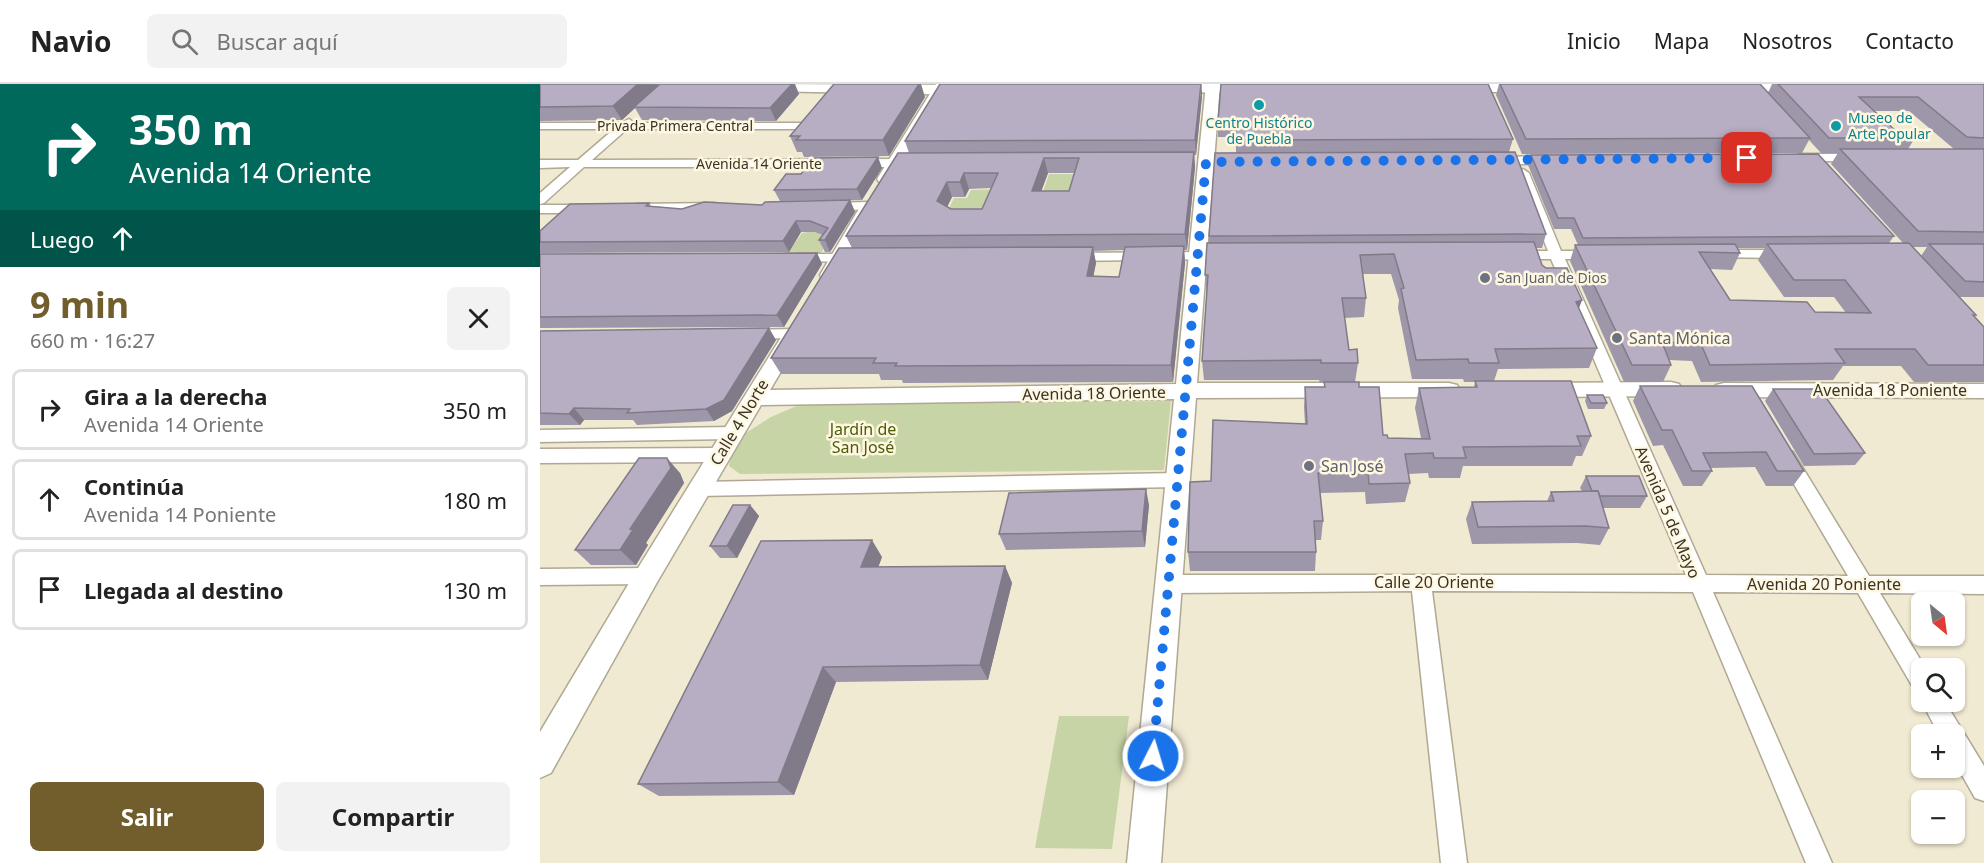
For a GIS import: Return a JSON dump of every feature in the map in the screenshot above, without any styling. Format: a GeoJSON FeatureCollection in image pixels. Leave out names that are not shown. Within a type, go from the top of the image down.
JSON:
{"type":"FeatureCollection","features":[{"type":"Feature","properties":{"kind":"main road"},"geometry":{"type":"LineString","coordinates":[[739,86],[941,87],[987,90]]}},
{"type":"Feature","properties":{"kind":"main road"},"geometry":{"type":"LineString","coordinates":[[1154,89],[1213,86],[1276,88]]}},
{"type":"Feature","properties":{"kind":"main road"},"geometry":{"type":"LineString","coordinates":[[1705,87],[1821,86]]}},
{"type":"Feature","properties":{"kind":"main road"},"geometry":{"type":"LineString","coordinates":[[1439,87],[1555,87]]}},
{"type":"Feature","properties":{"kind":"street"},"geometry":{"type":"LineString","coordinates":[[1750,85],[1767,104]]}},
{"type":"Feature","properties":{"kind":"street"},"geometry":{"type":"LineString","coordinates":[[1144,863],[1213,86]]}},
{"type":"Feature","properties":{"kind":"street","name":"Calle 4 Norte"},"geometry":{"type":"LineString","coordinates":[[540,762],[647,576],[941,87]]}},
{"type":"Feature","properties":{"kind":"street"},"geometry":{"type":"LineString","coordinates":[[829,103],[841,88]]}},
{"type":"Feature","properties":{"kind":"street"},"geometry":{"type":"LineString","coordinates":[[540,200],[641,112]]}},
{"type":"Feature","properties":{"kind":"street","name":"Privada Primera Central"},"geometry":{"type":"LineString","coordinates":[[540,126],[810,127]]}},
{"type":"Feature","properties":{"kind":"street"},"geometry":{"type":"LineString","coordinates":[[1791,158],[1811,153],[1874,158]]}},
{"type":"Feature","properties":{"kind":"street"},"geometry":{"type":"LineString","coordinates":[[1811,153],[1831,175]]}},
{"type":"Feature","properties":{"kind":"street","name":"Avenida 14 Oriente"},"geometry":{"type":"LineString","coordinates":[[540,164],[784,159],[917,163]]}},
{"type":"Feature","properties":{"kind":"street","name":"Avenida 5 de Mayo"},"geometry":{"type":"LineString","coordinates":[[1518,160],[1556,255],[1616,389],[1819,863]]}},
{"type":"Feature","properties":{"kind":"street"},"geometry":{"type":"LineString","coordinates":[[1482,161],[1565,160]]}},
{"type":"Feature","properties":{"kind":"street"},"geometry":{"type":"LineString","coordinates":[[624,208],[727,207]]}},
{"type":"Feature","properties":{"kind":"street"},"geometry":{"type":"LineString","coordinates":[[810,207],[869,207]]}},
{"type":"Feature","properties":{"kind":"street"},"geometry":{"type":"LineString","coordinates":[[540,209],[602,208]]}},
{"type":"Feature","properties":{"kind":"street"},"geometry":{"type":"LineString","coordinates":[[554,223],[569,209]]}},
{"type":"Feature","properties":{"kind":"street"},"geometry":{"type":"LineString","coordinates":[[1696,254],[1798,254]]}},
{"type":"Feature","properties":{"kind":"street"},"geometry":{"type":"LineString","coordinates":[[1497,255],[1602,255]]}},
{"type":"Feature","properties":{"kind":"street"},"geometry":{"type":"LineString","coordinates":[[1054,257],[1228,256]]}},
{"type":"Feature","properties":{"kind":"street"},"geometry":{"type":"LineString","coordinates":[[779,258],[863,258]]}},
{"type":"Feature","properties":{"kind":"street"},"geometry":{"type":"LineString","coordinates":[[735,334],[804,315]]}},
{"type":"Feature","properties":{"kind":"street"},"geometry":{"type":"LineString","coordinates":[[1523,390],[1616,389]]}},
{"type":"Feature","properties":{"kind":"street","name":"Avenida 18 Poniente"},"geometry":{"type":"LineString","coordinates":[[1616,389],[1693,389],[1751,396],[1984,391]]}},
{"type":"Feature","properties":{"kind":"street","name":"Avenida 18 Oriente"},"geometry":{"type":"LineString","coordinates":[[753,398],[1186,391],[1465,390]]}},
{"type":"Feature","properties":{"kind":"street"},"geometry":{"type":"LineString","coordinates":[[540,436],[732,433]]}},
{"type":"Feature","properties":{"kind":"street"},"geometry":{"type":"LineString","coordinates":[[1779,443],[1911,663]]}},
{"type":"Feature","properties":{"kind":"street"},"geometry":{"type":"LineString","coordinates":[[540,456],[719,455]]}},
{"type":"Feature","properties":{"kind":"street"},"geometry":{"type":"LineString","coordinates":[[699,489],[1178,480]]}},
{"type":"Feature","properties":{"kind":"street"},"geometry":{"type":"LineString","coordinates":[[540,577],[647,576]]}},
{"type":"Feature","properties":{"kind":"street"},"geometry":{"type":"LineString","coordinates":[[1421,582],[1454,863]]}},
{"type":"Feature","properties":{"kind":"street","name":"Calle 20 Oriente"},"geometry":{"type":"LineString","coordinates":[[1168,584],[1421,582],[1699,584]]}},
{"type":"Feature","properties":{"kind":"street","name":"Avenida 20 Poniente"},"geometry":{"type":"LineString","coordinates":[[1699,584],[1984,585]]}},
{"type":"Feature","properties":{"kind":"street"},"geometry":{"type":"LineString","coordinates":[[1965,757],[1984,789]]}},
{"type":"Feature","properties":{"kind":"green space"},"geometry":{"type":"Polygon","coordinates":[[[1049,174],[1080,174],[1072,204],[1039,204],[1049,174]]]}},
{"type":"Feature","properties":{"kind":"green space"},"geometry":{"type":"Polygon","coordinates":[[[1006,189],[984,223],[942,224],[954,198],[967,198],[971,190],[1006,189]]]}},
{"type":"Feature","properties":{"kind":"green space"},"geometry":{"type":"Polygon","coordinates":[[[811,229],[834,233],[820,254],[783,254],[792,247],[802,233],[811,229]]]}},
{"type":"Feature","properties":{"kind":"green space","name":"Jardín de San José"},"geometry":{"type":"Polygon","coordinates":[[[1171,401],[1164,470],[740,474],[729,466],[733,441],[771,417],[801,404],[1171,401]]]}},
{"type":"Feature","properties":{"kind":"green space"},"geometry":{"type":"Polygon","coordinates":[[[1059,716],[1129,716],[1112,849],[1035,848],[1059,716]]]}},
{"type":"Feature","properties":{"kind":"building"},"geometry":{"type":"Polygon","coordinates":[[[540,84],[638,84],[613,106],[540,107],[540,84]]]}},
{"type":"Feature","properties":{"kind":"building"},"geometry":{"type":"Polygon","coordinates":[[[660,84],[792,84],[770,108],[634,107],[660,84]]]}},
{"type":"Feature","properties":{"kind":"building"},"geometry":{"type":"Polygon","coordinates":[[[834,84],[919,84],[883,140],[796,140],[800,136],[790,136],[834,84]]]}},
{"type":"Feature","properties":{"kind":"building"},"geometry":{"type":"Polygon","coordinates":[[[940,84],[1201,84],[1195,140],[905,141],[940,84]]]}},
{"type":"Feature","properties":{"kind":"building"},"geometry":{"type":"Polygon","coordinates":[[[1221,84],[1488,84],[1513,139],[1236,140],[1236,122],[1218,122],[1221,84]]]}},
{"type":"Feature","properties":{"kind":"building"},"geometry":{"type":"Polygon","coordinates":[[[1500,84],[1760,84],[1810,138],[1526,139],[1500,84]]]}},
{"type":"Feature","properties":{"kind":"building"},"geometry":{"type":"Polygon","coordinates":[[[1778,84],[1984,84],[1984,138],[1967,137],[1918,97],[1859,97],[1898,133],[1910,133],[1915,138],[1829,138],[1778,84]]]}},
{"type":"Feature","properties":{"kind":"building"},"geometry":{"type":"Polygon","coordinates":[[[1840,149],[1984,149],[1984,232],[1918,231],[1840,149]]]}},
{"type":"Feature","properties":{"kind":"building"},"geometry":{"type":"Polygon","coordinates":[[[1194,152],[1185,234],[846,236],[898,153],[1194,152]],[[1044,158],[1032,191],[1069,191],[1079,158],[1044,158]],[[964,173],[960,182],[947,182],[937,201],[951,209],[982,209],[998,173],[964,173]]]}},
{"type":"Feature","properties":{"kind":"building"},"geometry":{"type":"Polygon","coordinates":[[[1515,152],[1546,234],[1209,236],[1215,153],[1515,152]]]}},
{"type":"Feature","properties":{"kind":"building"},"geometry":{"type":"Polygon","coordinates":[[[1818,154],[1894,236],[1583,238],[1574,218],[1558,218],[1531,155],[1818,154]]]}},
{"type":"Feature","properties":{"kind":"building"},"geometry":{"type":"Polygon","coordinates":[[[878,157],[857,189],[774,190],[786,174],[801,174],[812,158],[878,157]]]}},
{"type":"Feature","properties":{"kind":"building"},"geometry":{"type":"Polygon","coordinates":[[[850,200],[825,240],[819,240],[828,228],[810,221],[796,221],[783,241],[540,242],[540,231],[570,204],[649,203],[646,206],[682,209],[704,202],[762,205],[765,202],[850,200]]]}},
{"type":"Feature","properties":{"kind":"building"},"geometry":{"type":"Polygon","coordinates":[[[1534,242],[1542,265],[1546,268],[1567,268],[1582,300],[1576,302],[1597,348],[1495,349],[1499,363],[1469,363],[1468,359],[1416,360],[1401,289],[1404,288],[1394,254],[1360,255],[1366,298],[1342,298],[1349,350],[1357,349],[1358,363],[1321,363],[1321,360],[1202,361],[1208,275],[1205,275],[1207,243],[1534,242]]]}},
{"type":"Feature","properties":{"kind":"building"},"geometry":{"type":"Polygon","coordinates":[[[1909,243],[1976,315],[1973,315],[1984,327],[1984,365],[1928,365],[1915,349],[1835,349],[1845,363],[1710,365],[1701,344],[1662,342],[1671,365],[1632,365],[1575,245],[1735,244],[1740,253],[1699,252],[1730,300],[1807,302],[1815,312],[1871,313],[1845,280],[1794,280],[1767,244],[1909,243]]]}},
{"type":"Feature","properties":{"kind":"building"},"geometry":{"type":"Polygon","coordinates":[[[1929,244],[1984,244],[1984,282],[1965,281],[1929,244]]]}},
{"type":"Feature","properties":{"kind":"building"},"geometry":{"type":"Polygon","coordinates":[[[1184,246],[1171,365],[895,366],[897,363],[873,363],[876,358],[771,358],[839,248],[1093,247],[1087,276],[1119,277],[1125,247],[1184,246]]]}},
{"type":"Feature","properties":{"kind":"building"},"geometry":{"type":"Polygon","coordinates":[[[817,253],[777,315],[540,317],[540,254],[817,253]]]}},
{"type":"Feature","properties":{"kind":"building"},"geometry":{"type":"Polygon","coordinates":[[[769,328],[724,400],[706,409],[627,413],[630,409],[574,408],[569,414],[540,413],[540,331],[769,328]]]}},
{"type":"Feature","properties":{"kind":"building"},"geometry":{"type":"Polygon","coordinates":[[[1475,381],[1571,381],[1591,436],[1577,436],[1581,446],[1463,447],[1466,458],[1434,458],[1433,453],[1405,454],[1410,483],[1369,484],[1368,472],[1318,473],[1323,521],[1314,521],[1316,552],[1188,552],[1190,482],[1211,481],[1213,420],[1307,424],[1305,387],[1325,387],[1324,382],[1359,382],[1359,387],[1379,387],[1383,435],[1387,435],[1388,438],[1430,439],[1419,388],[1477,387],[1475,381]]]}},
{"type":"Feature","properties":{"kind":"building"},"geometry":{"type":"Polygon","coordinates":[[[1640,386],[1752,386],[1804,471],[1777,471],[1766,452],[1703,453],[1712,471],[1692,471],[1672,430],[1662,430],[1640,386]]]}},
{"type":"Feature","properties":{"kind":"building"},"geometry":{"type":"Polygon","coordinates":[[[1773,389],[1820,389],[1865,453],[1814,454],[1773,389]]]}},
{"type":"Feature","properties":{"kind":"building"},"geometry":{"type":"Polygon","coordinates":[[[1587,395],[1603,395],[1607,403],[1591,403],[1587,395]]]}},
{"type":"Feature","properties":{"kind":"building"},"geometry":{"type":"Polygon","coordinates":[[[639,458],[667,458],[671,468],[630,529],[633,530],[620,550],[575,550],[639,458]]]}},
{"type":"Feature","properties":{"kind":"building"},"geometry":{"type":"Polygon","coordinates":[[[1586,476],[1639,476],[1647,496],[1600,496],[1598,491],[1592,491],[1586,476]]]}},
{"type":"Feature","properties":{"kind":"building"},"geometry":{"type":"Polygon","coordinates":[[[1146,489],[1142,531],[999,534],[1009,493],[1146,489]]]}},
{"type":"Feature","properties":{"kind":"building"},"geometry":{"type":"Polygon","coordinates":[[[1598,491],[1609,528],[1586,526],[1478,527],[1472,502],[1554,501],[1551,492],[1598,491]]]}},
{"type":"Feature","properties":{"kind":"building"},"geometry":{"type":"Polygon","coordinates":[[[733,505],[750,505],[727,546],[710,546],[733,505]]]}},
{"type":"Feature","properties":{"kind":"building"},"geometry":{"type":"Polygon","coordinates":[[[872,540],[861,567],[1005,566],[980,665],[823,667],[778,782],[638,784],[761,541],[872,540]]]}},
{"type":"Feature","properties":{"kind":"place","name":"Centro Histórico de Puebla"},"geometry":{"type":"Point","coordinates":[1259,105]}},
{"type":"Feature","properties":{"kind":"place","name":"Museo de Arte Popular"},"geometry":{"type":"Point","coordinates":[1836,126]}},
{"type":"Feature","properties":{"kind":"place","name":"San Juan de Dios"},"geometry":{"type":"Point","coordinates":[1485,278]}},
{"type":"Feature","properties":{"kind":"place","name":"Santa Mónica"},"geometry":{"type":"Point","coordinates":[1617,338]}},
{"type":"Feature","properties":{"kind":"place","name":"San José"},"geometry":{"type":"Point","coordinates":[1309,466]}},
{"type":"Feature","properties":{"kind":"route"},"geometry":{"type":"LineString","coordinates":[[1153,756],[1206,162],[1747,158]]}}]}
